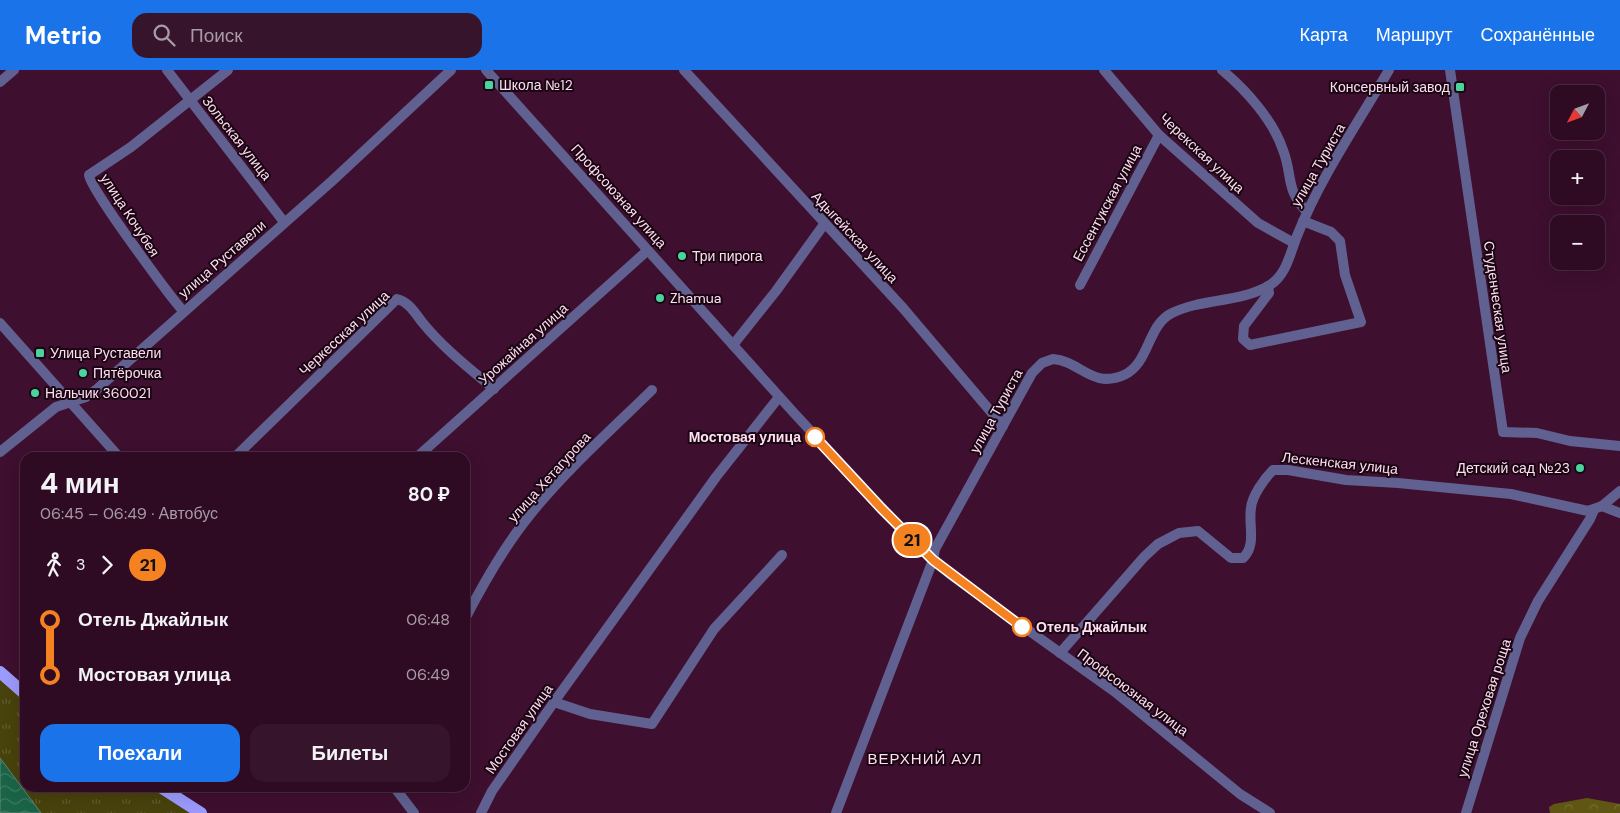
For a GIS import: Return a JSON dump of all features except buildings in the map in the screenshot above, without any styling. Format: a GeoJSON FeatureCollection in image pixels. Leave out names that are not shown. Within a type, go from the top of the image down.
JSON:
{"type":"FeatureCollection","features":[{"type":"Feature","properties":{"kind":"main road"},"geometry":{"type":"LineString","coordinates":[[0,672],[20,690]]}},
{"type":"Feature","properties":{"kind":"main road"},"geometry":{"type":"LineString","coordinates":[[168,792],[201,813]]}},
{"type":"Feature","properties":{"kind":"street"},"geometry":{"type":"LineString","coordinates":[[0,82],[14,70]]}},
{"type":"Feature","properties":{"kind":"street","name":"Зольская улица"},"geometry":{"type":"LineString","coordinates":[[167,70],[284,222]]}},
{"type":"Feature","properties":{"kind":"street","name":"улица Кочубея"},"geometry":{"type":"LineString","coordinates":[[183,311],[149,270],[89,179],[90,175],[124,153],[228,70]]}},
{"type":"Feature","properties":{"kind":"street","name":"улица Руставели"},"geometry":{"type":"LineString","coordinates":[[0,452],[56,407],[86,397],[97,389],[332,181],[451,70]]}},
{"type":"Feature","properties":{"kind":"street","name":"Профсоюзная улица"},"geometry":{"type":"LineString","coordinates":[[486,70],[779,397],[881,508],[933,560],[971,590],[1116,692],[1240,794],[1270,813]]}},
{"type":"Feature","properties":{"kind":"street","name":"Адыгейская улица"},"geometry":{"type":"LineString","coordinates":[[684,70],[903,308],[1003,426]]}},
{"type":"Feature","properties":{"kind":"street","name":"Черекская улица"},"geometry":{"type":"LineString","coordinates":[[1104,70],[1159,135],[1258,223],[1294,243]]}},
{"type":"Feature","properties":{"kind":"street"},"geometry":{"type":"LineString","coordinates":[[1222,70],[1250,99],[1276,134],[1284,151],[1291,191],[1306,211]]}},
{"type":"Feature","properties":{"kind":"street","name":"улица Туриста"},"geometry":{"type":"LineString","coordinates":[[836,813],[933,560],[935,549],[1032,373],[1048,359],[1058,359],[1096,377],[1115,378],[1135,367],[1160,323],[1172,313],[1229,300],[1268,286],[1283,271],[1306,211],[1388,70]]}},
{"type":"Feature","properties":{"kind":"street","name":"Студенческая улица"},"geometry":{"type":"LineString","coordinates":[[1450,70],[1503,432],[1537,432],[1570,441],[1620,446]]}},
{"type":"Feature","properties":{"kind":"street","name":"Ессентукская улица"},"geometry":{"type":"LineString","coordinates":[[1080,285],[1159,135]]}},
{"type":"Feature","properties":{"kind":"street"},"geometry":{"type":"LineString","coordinates":[[1268,286],[1269,293],[1242,331],[1243,339],[1250,345],[1361,322],[1345,275],[1340,241],[1331,232],[1303,221]]}},
{"type":"Feature","properties":{"kind":"street"},"geometry":{"type":"LineString","coordinates":[[733,345],[776,290],[824,223]]}},
{"type":"Feature","properties":{"kind":"street","name":"Урожайная улица"},"geometry":{"type":"LineString","coordinates":[[423,452],[648,250]]}},
{"type":"Feature","properties":{"kind":"street","name":"Черкесская улица"},"geometry":{"type":"LineString","coordinates":[[240,452],[397,299],[404,301],[445,348],[494,389]]}},
{"type":"Feature","properties":{"kind":"street"},"geometry":{"type":"LineString","coordinates":[[0,323],[115,452]]}},
{"type":"Feature","properties":{"kind":"street","name":"улица Хетагурова"},"geometry":{"type":"LineString","coordinates":[[470,609],[479,591],[528,516],[573,466],[652,390]]}},
{"type":"Feature","properties":{"kind":"street","name":"Мостовая улица"},"geometry":{"type":"LineString","coordinates":[[481,813],[492,791],[554,702],[716,477],[779,397]]}},
{"type":"Feature","properties":{"kind":"street","name":"Лескенская улица"},"geometry":{"type":"LineString","coordinates":[[1060,653],[1144,557],[1168,538],[1185,532],[1198,531],[1231,558],[1243,558],[1250,546],[1251,504],[1266,478],[1273,470],[1288,470],[1346,480],[1511,494],[1571,508],[1598,508]]}},
{"type":"Feature","properties":{"kind":"street"},"geometry":{"type":"LineString","coordinates":[[1598,508],[1620,491]]}},
{"type":"Feature","properties":{"kind":"street"},"geometry":{"type":"LineString","coordinates":[[1598,508],[1620,513]]}},
{"type":"Feature","properties":{"kind":"street","name":"улица Ореховая роща"},"geometry":{"type":"LineString","coordinates":[[1466,813],[1520,638],[1538,601],[1598,508]]}},
{"type":"Feature","properties":{"kind":"street"},"geometry":{"type":"LineString","coordinates":[[554,702],[590,714],[652,724],[714,629],[782,556]]}},
{"type":"Feature","properties":{"kind":"street"},"geometry":{"type":"LineString","coordinates":[[398,792],[414,813]]}},
{"type":"Feature","properties":{"kind":"green space"},"geometry":{"type":"Polygon","coordinates":[[[0,672],[20,690],[20,785],[0,758],[0,672]]]}},
{"type":"Feature","properties":{"kind":"green space"},"geometry":{"type":"Polygon","coordinates":[[[25,792],[168,792],[201,813],[41,813],[25,792]]]}},
{"type":"Feature","properties":{"kind":"green space"},"geometry":{"type":"Polygon","coordinates":[[[1587,798],[1620,804],[1620,813],[1550,813],[1549,807],[1554,804],[1587,798]]]}},
{"type":"Feature","properties":{"kind":"water"},"geometry":{"type":"Polygon","coordinates":[[[0,758],[20,785],[20,792],[25,792],[41,813],[0,813],[0,758]]]}},
{"type":"Feature","properties":{"kind":"bus line","name":"21"},"geometry":{"type":"LineString","coordinates":[[815,437],[881,508],[933,560],[950,575],[1022,627]]}},
{"type":"Feature","properties":{"kind":"place","name":"Школа №12"},"geometry":{"type":"Point","coordinates":[489,85]}},
{"type":"Feature","properties":{"kind":"place","name":"Консервный завод"},"geometry":{"type":"Point","coordinates":[1460,87]}},
{"type":"Feature","properties":{"kind":"place","name":"Три пирога"},"geometry":{"type":"Point","coordinates":[682,256]}},
{"type":"Feature","properties":{"kind":"place","name":"Zhamua"},"geometry":{"type":"Point","coordinates":[660,298]}},
{"type":"Feature","properties":{"kind":"place","name":"Улица Руставели"},"geometry":{"type":"Point","coordinates":[40,353]}},
{"type":"Feature","properties":{"kind":"place","name":"Пятёрочка"},"geometry":{"type":"Point","coordinates":[83,373]}},
{"type":"Feature","properties":{"kind":"place","name":"Нальчик 360021"},"geometry":{"type":"Point","coordinates":[35,393]}},
{"type":"Feature","properties":{"kind":"place","name":"Мостовая улица"},"geometry":{"type":"Point","coordinates":[815,437]}},
{"type":"Feature","properties":{"kind":"place","name":"Детский сад №23"},"geometry":{"type":"Point","coordinates":[1580,468]}},
{"type":"Feature","properties":{"kind":"place","name":"Отель Джайлык"},"geometry":{"type":"Point","coordinates":[1022,627]}},
{"type":"Feature","properties":{"kind":"district","name":"ВЕРХНИЙ АУЛ"},"geometry":{"type":"Point","coordinates":[925,759]}}]}
